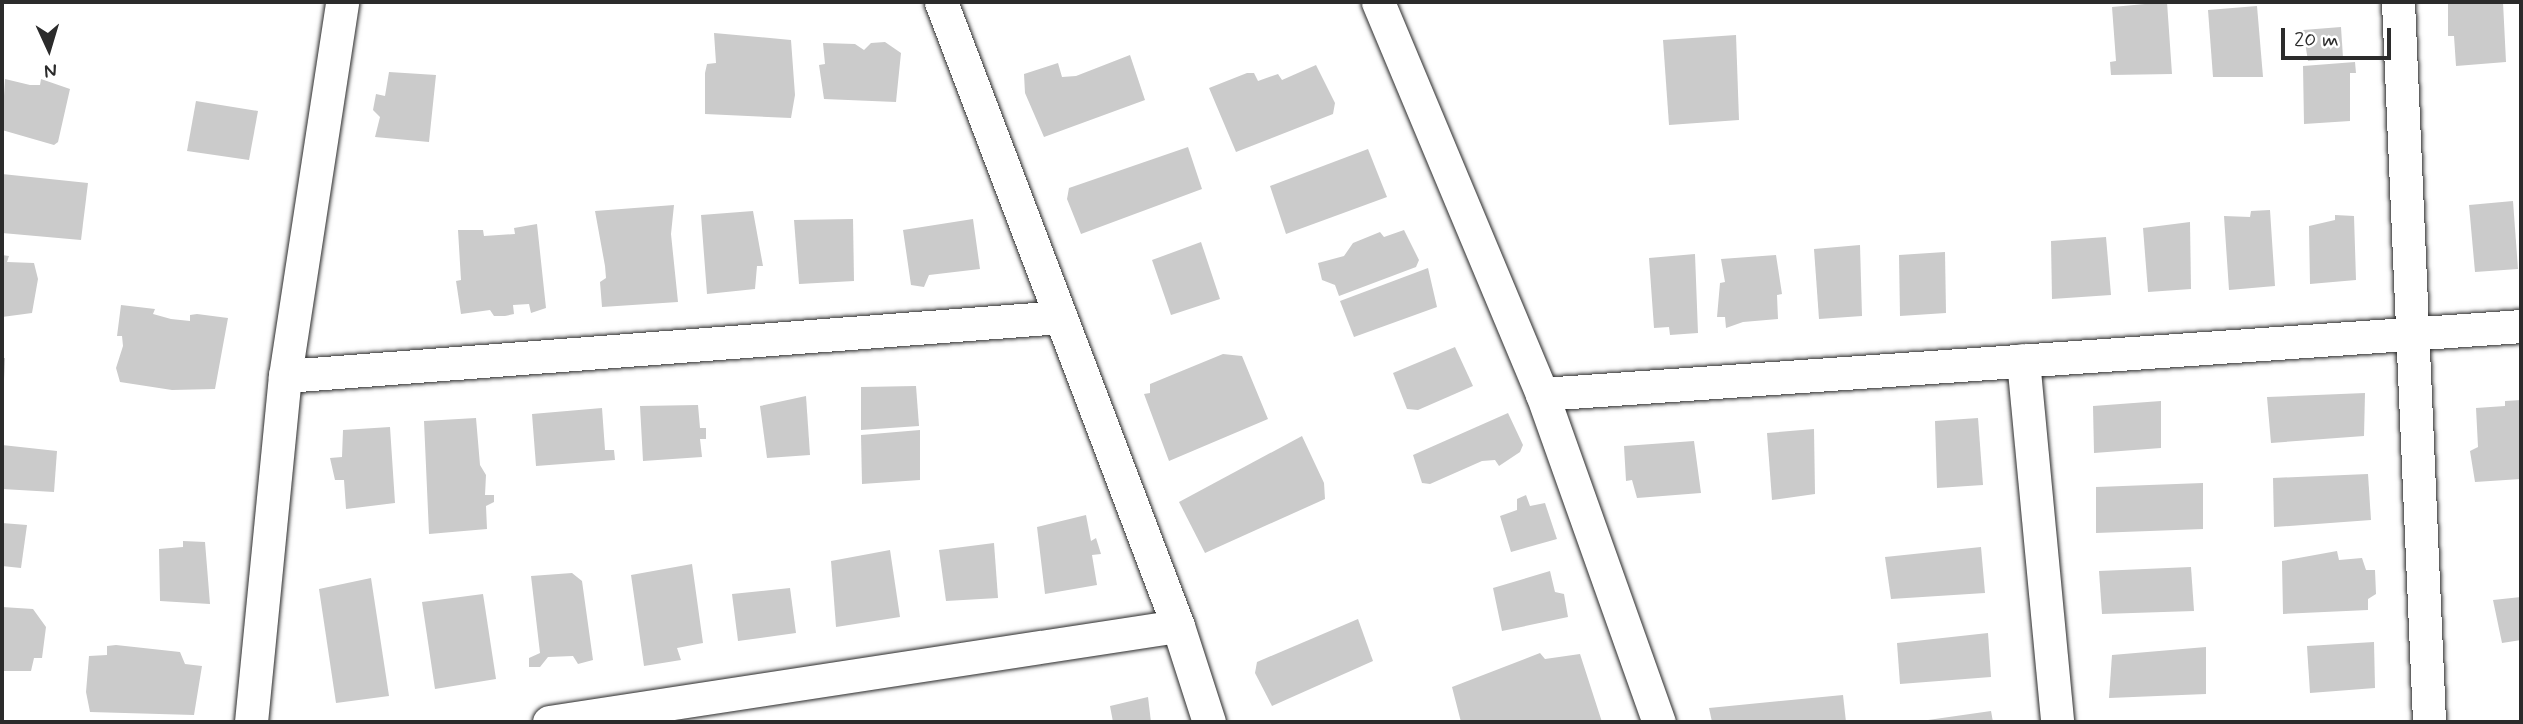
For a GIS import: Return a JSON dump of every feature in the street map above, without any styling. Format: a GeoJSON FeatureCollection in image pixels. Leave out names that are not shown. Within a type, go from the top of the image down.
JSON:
{"type":"FeatureCollection","features":[{"type":"Feature","properties":{"kind":"street"},"geometry":{"type":"LineString","coordinates":[[251,722],[285,376],[342,2]]}},
{"type":"Feature","properties":{"kind":"street"},"geometry":{"type":"LineString","coordinates":[[941,2],[1178,626],[1209,722]]}},
{"type":"Feature","properties":{"kind":"street"},"geometry":{"type":"LineString","coordinates":[[1378,2],[1542,394],[1659,722]]}},
{"type":"Feature","properties":{"kind":"street"},"geometry":{"type":"LineString","coordinates":[[2398,2],[2429,722]]}},
{"type":"Feature","properties":{"kind":"street"},"geometry":{"type":"LineString","coordinates":[[285,376],[1060,317]]}},
{"type":"Feature","properties":{"kind":"street"},"geometry":{"type":"LineString","coordinates":[[1542,394],[2521,326]]}},
{"type":"Feature","properties":{"kind":"street"},"geometry":{"type":"LineString","coordinates":[[2024,360],[2057,722]]}},
{"type":"Feature","properties":{"kind":"street"},"geometry":{"type":"LineString","coordinates":[[549,722],[1178,626]]}},
{"type":"Feature","properties":{"kind":"building"},"geometry":{"type":"Polygon","coordinates":[[[2167,2],[2172,74],[2111,75],[2110,62],[2116,61],[2112,7],[2167,2]]]}},
{"type":"Feature","properties":{"kind":"building"},"geometry":{"type":"Polygon","coordinates":[[[2448,2],[2503,2],[2506,62],[2456,66],[2454,36],[2448,36],[2448,2]]]}},
{"type":"Feature","properties":{"kind":"building"},"geometry":{"type":"Polygon","coordinates":[[[2257,6],[2263,77],[2213,77],[2208,10],[2257,6]]]}},
{"type":"Feature","properties":{"kind":"building"},"geometry":{"type":"Polygon","coordinates":[[[2341,27],[2343,58],[2308,61],[2303,30],[2341,27]]]}},
{"type":"Feature","properties":{"kind":"building"},"geometry":{"type":"Polygon","coordinates":[[[714,33],[791,40],[795,95],[791,118],[705,114],[705,73],[707,64],[716,63],[714,33]]]}},
{"type":"Feature","properties":{"kind":"building"},"geometry":{"type":"Polygon","coordinates":[[[1736,35],[1739,120],[1669,125],[1663,40],[1736,35]]]}},
{"type":"Feature","properties":{"kind":"building"},"geometry":{"type":"Polygon","coordinates":[[[885,42],[901,53],[896,102],[824,99],[819,65],[825,64],[823,43],[855,44],[864,50],[871,43],[885,42]]]}},
{"type":"Feature","properties":{"kind":"building"},"geometry":{"type":"Polygon","coordinates":[[[1130,55],[1145,100],[1044,137],[1025,93],[1024,74],[1058,63],[1062,77],[1076,76],[1130,55]]]}},
{"type":"Feature","properties":{"kind":"building"},"geometry":{"type":"Polygon","coordinates":[[[2355,62],[2356,73],[2350,73],[2350,121],[2304,124],[2303,66],[2355,62]]]}},
{"type":"Feature","properties":{"kind":"building"},"geometry":{"type":"Polygon","coordinates":[[[1316,65],[1335,103],[1333,114],[1236,152],[1209,88],[1247,73],[1254,73],[1258,81],[1278,74],[1282,80],[1316,65]]]}},
{"type":"Feature","properties":{"kind":"building"},"geometry":{"type":"Polygon","coordinates":[[[389,72],[436,75],[429,142],[375,137],[380,117],[373,110],[376,94],[385,96],[389,72]]]}},
{"type":"Feature","properties":{"kind":"building"},"geometry":{"type":"Polygon","coordinates":[[[5,79],[40,85],[41,79],[70,89],[58,142],[54,145],[2,130],[5,79]]]}},
{"type":"Feature","properties":{"kind":"building"},"geometry":{"type":"Polygon","coordinates":[[[196,101],[258,111],[249,160],[187,151],[196,101]]]}},
{"type":"Feature","properties":{"kind":"building"},"geometry":{"type":"Polygon","coordinates":[[[1188,147],[1202,189],[1081,234],[1067,199],[1069,188],[1188,147]]]}},
{"type":"Feature","properties":{"kind":"building"},"geometry":{"type":"Polygon","coordinates":[[[1368,149],[1387,197],[1286,234],[1270,186],[1368,149]]]}},
{"type":"Feature","properties":{"kind":"building"},"geometry":{"type":"Polygon","coordinates":[[[2,174],[88,183],[81,240],[2,233],[2,174]]]}},
{"type":"Feature","properties":{"kind":"building"},"geometry":{"type":"Polygon","coordinates":[[[2513,201],[2518,269],[2475,272],[2469,205],[2513,201]]]}},
{"type":"Feature","properties":{"kind":"building"},"geometry":{"type":"Polygon","coordinates":[[[674,205],[671,234],[678,302],[602,307],[600,282],[606,278],[595,211],[674,205]]]}},
{"type":"Feature","properties":{"kind":"building"},"geometry":{"type":"Polygon","coordinates":[[[2270,210],[2275,286],[2229,290],[2224,216],[2250,217],[2251,211],[2270,210]]]}},
{"type":"Feature","properties":{"kind":"building"},"geometry":{"type":"Polygon","coordinates":[[[753,211],[763,266],[757,266],[755,289],[707,294],[701,215],[753,211]]]}},
{"type":"Feature","properties":{"kind":"building"},"geometry":{"type":"Polygon","coordinates":[[[2335,215],[2354,216],[2356,280],[2310,284],[2309,226],[2335,220],[2335,215]]]}},
{"type":"Feature","properties":{"kind":"building"},"geometry":{"type":"Polygon","coordinates":[[[853,219],[854,281],[799,284],[794,220],[853,219]]]}},
{"type":"Feature","properties":{"kind":"building"},"geometry":{"type":"Polygon","coordinates":[[[973,219],[980,269],[929,275],[924,287],[911,285],[903,230],[973,219]]]}},
{"type":"Feature","properties":{"kind":"building"},"geometry":{"type":"Polygon","coordinates":[[[2190,222],[2191,289],[2148,292],[2143,228],[2190,222]]]}},
{"type":"Feature","properties":{"kind":"building"},"geometry":{"type":"Polygon","coordinates":[[[537,224],[546,308],[531,313],[529,304],[513,305],[514,314],[505,316],[494,316],[490,310],[461,314],[456,281],[461,280],[458,230],[483,230],[484,236],[515,234],[514,228],[537,224]]]}},
{"type":"Feature","properties":{"kind":"building"},"geometry":{"type":"Polygon","coordinates":[[[1404,230],[1419,260],[1416,267],[1339,296],[1335,285],[1322,280],[1318,263],[1344,256],[1353,243],[1380,232],[1384,237],[1404,230]]]}},
{"type":"Feature","properties":{"kind":"building"},"geometry":{"type":"Polygon","coordinates":[[[2106,237],[2111,295],[2052,299],[2051,241],[2106,237]]]}},
{"type":"Feature","properties":{"kind":"building"},"geometry":{"type":"Polygon","coordinates":[[[1201,242],[1220,299],[1171,315],[1152,260],[1201,242]]]}},
{"type":"Feature","properties":{"kind":"building"},"geometry":{"type":"Polygon","coordinates":[[[1860,245],[1862,316],[1819,319],[1814,249],[1860,245]]]}},
{"type":"Feature","properties":{"kind":"building"},"geometry":{"type":"Polygon","coordinates":[[[1945,252],[1946,313],[1900,316],[1899,255],[1945,252]]]}},
{"type":"Feature","properties":{"kind":"building"},"geometry":{"type":"Polygon","coordinates":[[[1695,254],[1698,333],[1670,335],[1669,327],[1654,328],[1649,258],[1695,254]]]}},
{"type":"Feature","properties":{"kind":"building"},"geometry":{"type":"Polygon","coordinates":[[[2,255],[9,256],[7,262],[34,263],[38,279],[32,313],[2,317],[2,255]]]}},
{"type":"Feature","properties":{"kind":"building"},"geometry":{"type":"Polygon","coordinates":[[[1776,255],[1782,294],[1777,295],[1778,319],[1743,322],[1726,328],[1725,317],[1717,317],[1720,283],[1725,282],[1721,259],[1776,255]]]}},
{"type":"Feature","properties":{"kind":"building"},"geometry":{"type":"Polygon","coordinates":[[[1428,268],[1437,307],[1354,337],[1340,301],[1428,268]]]}},
{"type":"Feature","properties":{"kind":"building"},"geometry":{"type":"Polygon","coordinates":[[[121,305],[155,309],[153,314],[171,319],[190,321],[190,315],[197,314],[228,318],[215,389],[172,390],[120,382],[116,368],[123,346],[122,336],[117,336],[121,305]]]}},
{"type":"Feature","properties":{"kind":"building"},"geometry":{"type":"Polygon","coordinates":[[[1455,347],[1473,386],[1418,410],[1407,409],[1393,373],[1455,347]]]}},
{"type":"Feature","properties":{"kind":"building"},"geometry":{"type":"Polygon","coordinates":[[[1223,354],[1242,356],[1268,419],[1169,461],[1144,394],[1150,393],[1150,384],[1223,354]]]}},
{"type":"Feature","properties":{"kind":"building"},"geometry":{"type":"Polygon","coordinates":[[[2,358],[5,358],[4,380],[2,380],[2,358]]]}},
{"type":"Feature","properties":{"kind":"building"},"geometry":{"type":"Polygon","coordinates":[[[916,386],[919,426],[861,430],[861,387],[916,386]]]}},
{"type":"Feature","properties":{"kind":"building"},"geometry":{"type":"Polygon","coordinates":[[[2365,393],[2364,436],[2271,443],[2267,397],[2365,393]]]}},
{"type":"Feature","properties":{"kind":"building"},"geometry":{"type":"Polygon","coordinates":[[[806,396],[810,455],[767,458],[760,406],[806,396]]]}},
{"type":"Feature","properties":{"kind":"building"},"geometry":{"type":"Polygon","coordinates":[[[2521,400],[2521,479],[2475,482],[2470,451],[2478,447],[2476,408],[2505,406],[2505,401],[2521,400]]]}},
{"type":"Feature","properties":{"kind":"building"},"geometry":{"type":"Polygon","coordinates":[[[2161,401],[2161,448],[2094,453],[2093,406],[2161,401]]]}},
{"type":"Feature","properties":{"kind":"building"},"geometry":{"type":"Polygon","coordinates":[[[698,405],[700,428],[706,428],[706,439],[700,439],[702,457],[643,461],[640,406],[698,405]]]}},
{"type":"Feature","properties":{"kind":"building"},"geometry":{"type":"Polygon","coordinates":[[[602,408],[605,450],[614,450],[615,460],[536,466],[532,414],[602,408]]]}},
{"type":"Feature","properties":{"kind":"building"},"geometry":{"type":"Polygon","coordinates":[[[1508,413],[1523,445],[1520,452],[1499,466],[1495,460],[1482,461],[1430,484],[1422,483],[1413,455],[1508,413]]]}},
{"type":"Feature","properties":{"kind":"building"},"geometry":{"type":"Polygon","coordinates":[[[476,418],[480,465],[486,475],[485,495],[494,495],[494,502],[486,506],[487,529],[429,534],[424,421],[476,418]]]}},
{"type":"Feature","properties":{"kind":"building"},"geometry":{"type":"Polygon","coordinates":[[[1978,418],[1983,485],[1937,488],[1935,421],[1978,418]]]}},
{"type":"Feature","properties":{"kind":"building"},"geometry":{"type":"Polygon","coordinates":[[[390,427],[395,503],[346,509],[344,480],[335,480],[330,458],[342,457],[343,430],[390,427]]]}},
{"type":"Feature","properties":{"kind":"building"},"geometry":{"type":"Polygon","coordinates":[[[1814,429],[1815,494],[1772,500],[1767,433],[1814,429]]]}},
{"type":"Feature","properties":{"kind":"building"},"geometry":{"type":"Polygon","coordinates":[[[920,430],[920,480],[862,484],[861,435],[920,430]]]}},
{"type":"Feature","properties":{"kind":"building"},"geometry":{"type":"Polygon","coordinates":[[[1302,436],[1324,483],[1325,499],[1205,553],[1179,502],[1302,436]]]}},
{"type":"Feature","properties":{"kind":"building"},"geometry":{"type":"Polygon","coordinates":[[[1694,441],[1701,493],[1637,498],[1632,480],[1626,481],[1624,446],[1694,441]]]}},
{"type":"Feature","properties":{"kind":"building"},"geometry":{"type":"Polygon","coordinates":[[[2,445],[57,451],[54,492],[2,489],[2,445]]]}},
{"type":"Feature","properties":{"kind":"building"},"geometry":{"type":"Polygon","coordinates":[[[2368,474],[2371,520],[2274,527],[2273,478],[2368,474]]]}},
{"type":"Feature","properties":{"kind":"building"},"geometry":{"type":"Polygon","coordinates":[[[2203,483],[2203,529],[2096,533],[2096,487],[2203,483]]]}},
{"type":"Feature","properties":{"kind":"building"},"geometry":{"type":"Polygon","coordinates":[[[1526,495],[1530,506],[1545,503],[1557,539],[1511,552],[1500,516],[1517,510],[1517,499],[1526,495]]]}},
{"type":"Feature","properties":{"kind":"building"},"geometry":{"type":"Polygon","coordinates":[[[1086,515],[1091,541],[1096,538],[1101,554],[1092,555],[1097,585],[1045,594],[1037,527],[1086,515]]]}},
{"type":"Feature","properties":{"kind":"building"},"geometry":{"type":"Polygon","coordinates":[[[2,523],[27,525],[21,568],[2,566],[2,523]]]}},
{"type":"Feature","properties":{"kind":"building"},"geometry":{"type":"Polygon","coordinates":[[[183,541],[205,542],[210,604],[160,601],[159,549],[183,547],[183,541]]]}},
{"type":"Feature","properties":{"kind":"building"},"geometry":{"type":"Polygon","coordinates":[[[994,543],[998,598],[946,601],[939,550],[994,543]]]}},
{"type":"Feature","properties":{"kind":"building"},"geometry":{"type":"Polygon","coordinates":[[[1981,547],[1985,593],[1891,599],[1885,557],[1981,547]]]}},
{"type":"Feature","properties":{"kind":"building"},"geometry":{"type":"Polygon","coordinates":[[[890,550],[900,617],[836,627],[831,561],[890,550]]]}},
{"type":"Feature","properties":{"kind":"building"},"geometry":{"type":"Polygon","coordinates":[[[2337,551],[2339,560],[2362,558],[2366,570],[2375,570],[2376,594],[2368,599],[2368,610],[2283,614],[2282,561],[2337,551]]]}},
{"type":"Feature","properties":{"kind":"building"},"geometry":{"type":"Polygon","coordinates":[[[692,564],[703,643],[677,648],[681,660],[644,666],[631,575],[692,564]]]}},
{"type":"Feature","properties":{"kind":"building"},"geometry":{"type":"Polygon","coordinates":[[[2191,567],[2194,611],[2102,614],[2099,571],[2191,567]]]}},
{"type":"Feature","properties":{"kind":"building"},"geometry":{"type":"Polygon","coordinates":[[[1550,571],[1555,592],[1564,594],[1568,617],[1502,631],[1493,588],[1550,571]]]}},
{"type":"Feature","properties":{"kind":"building"},"geometry":{"type":"Polygon","coordinates":[[[572,573],[582,581],[593,660],[578,664],[573,656],[548,657],[540,667],[529,667],[529,658],[540,653],[531,576],[572,573]]]}},
{"type":"Feature","properties":{"kind":"building"},"geometry":{"type":"Polygon","coordinates":[[[371,578],[389,696],[336,703],[319,589],[371,578]]]}},
{"type":"Feature","properties":{"kind":"building"},"geometry":{"type":"Polygon","coordinates":[[[790,588],[796,633],[738,641],[732,594],[790,588]]]}},
{"type":"Feature","properties":{"kind":"building"},"geometry":{"type":"Polygon","coordinates":[[[483,594],[496,679],[435,689],[422,602],[483,594]]]}},
{"type":"Feature","properties":{"kind":"building"},"geometry":{"type":"Polygon","coordinates":[[[2521,597],[2521,640],[2502,643],[2493,600],[2521,597]]]}},
{"type":"Feature","properties":{"kind":"building"},"geometry":{"type":"Polygon","coordinates":[[[2,607],[33,609],[46,627],[42,658],[34,658],[31,671],[2,671],[2,607]]]}},
{"type":"Feature","properties":{"kind":"building"},"geometry":{"type":"Polygon","coordinates":[[[1358,619],[1373,661],[1272,706],[1255,673],[1257,662],[1358,619]]]}},
{"type":"Feature","properties":{"kind":"building"},"geometry":{"type":"Polygon","coordinates":[[[1988,633],[1991,677],[1900,684],[1897,643],[1988,633]]]}},
{"type":"Feature","properties":{"kind":"building"},"geometry":{"type":"Polygon","coordinates":[[[2374,642],[2375,688],[2310,693],[2307,646],[2374,642]]]}},
{"type":"Feature","properties":{"kind":"building"},"geometry":{"type":"Polygon","coordinates":[[[107,646],[180,652],[185,664],[202,666],[194,715],[90,712],[86,692],[89,656],[107,655],[107,646]]]}},
{"type":"Feature","properties":{"kind":"building"},"geometry":{"type":"Polygon","coordinates":[[[2206,647],[2206,694],[2109,698],[2112,655],[2206,647]]]}},
{"type":"Feature","properties":{"kind":"building"},"geometry":{"type":"Polygon","coordinates":[[[1540,653],[1545,659],[1580,654],[1602,722],[1461,722],[1452,687],[1540,653]]]}},
{"type":"Feature","properties":{"kind":"building"},"geometry":{"type":"Polygon","coordinates":[[[1843,695],[1846,722],[1712,722],[1709,708],[1843,695]]]}},
{"type":"Feature","properties":{"kind":"building"},"geometry":{"type":"Polygon","coordinates":[[[1148,697],[1151,722],[1113,722],[1110,706],[1148,697]]]}},
{"type":"Feature","properties":{"kind":"building"},"geometry":{"type":"Polygon","coordinates":[[[1991,711],[1993,722],[1921,722],[1921,721],[1991,711]]]}}]}
